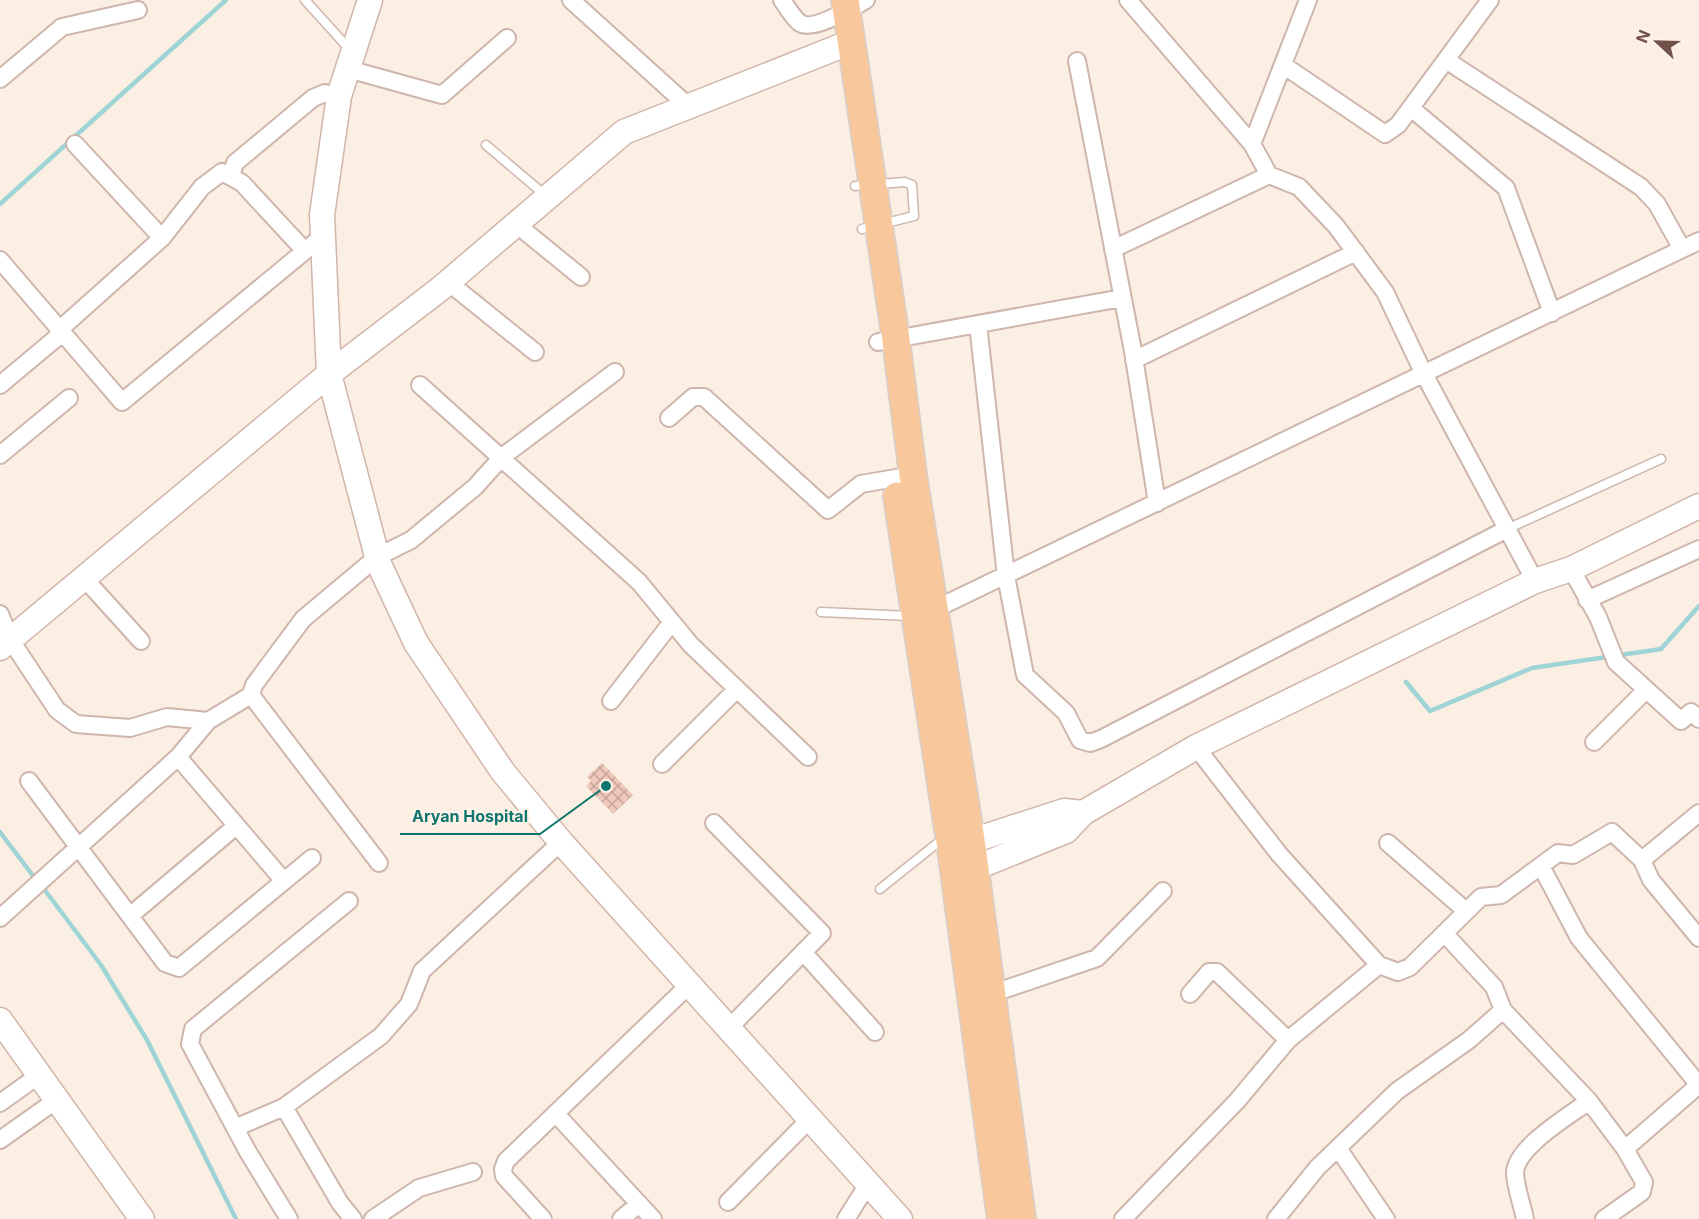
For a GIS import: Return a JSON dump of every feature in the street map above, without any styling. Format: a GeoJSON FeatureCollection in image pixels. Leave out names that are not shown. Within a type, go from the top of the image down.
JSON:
{"type":"FeatureCollection","features":[{"type":"Feature","properties":{"kind":"main road"},"geometry":{"type":"LineString","coordinates":[[845,6],[844,44],[924,614],[981,997],[1022,1219]]}},
{"type":"Feature","properties":{"kind":"main road"},"geometry":{"type":"LineString","coordinates":[[981,997],[1001,1219]]}},
{"type":"Feature","properties":{"kind":"street"},"geometry":{"type":"LineString","coordinates":[[370,0],[339,96],[322,215],[314,243],[329,374],[377,557],[416,643],[503,772],[561,842],[688,985],[900,1219]]}},
{"type":"Feature","properties":{"kind":"street"},"geometry":{"type":"LineString","coordinates":[[571,0],[688,106]]}},
{"type":"Feature","properties":{"kind":"street"},"geometry":{"type":"LineString","coordinates":[[782,0],[802,24],[845,6]]}},
{"type":"Feature","properties":{"kind":"street"},"geometry":{"type":"LineString","coordinates":[[1128,0],[1252,144],[1269,175],[1299,187],[1336,226],[1385,292],[1424,375],[1535,581]]}},
{"type":"Feature","properties":{"kind":"street"},"geometry":{"type":"LineString","coordinates":[[1252,144],[1308,0]]}},
{"type":"Feature","properties":{"kind":"street"},"geometry":{"type":"LineString","coordinates":[[1283,65],[1384,134],[1398,125],[1490,0]]}},
{"type":"Feature","properties":{"kind":"street"},"geometry":{"type":"LineString","coordinates":[[0,80],[62,27],[138,10]]}},
{"type":"Feature","properties":{"kind":"street"},"geometry":{"type":"LineString","coordinates":[[351,61],[442,95],[507,38]]}},
{"type":"Feature","properties":{"kind":"street"},"geometry":{"type":"LineString","coordinates":[[5,644],[329,374],[448,282],[624,132],[844,44]]}},
{"type":"Feature","properties":{"kind":"street"},"geometry":{"type":"LineString","coordinates":[[1446,60],[1641,187],[1657,204],[1682,249]]}},
{"type":"Feature","properties":{"kind":"street"},"geometry":{"type":"LineString","coordinates":[[1077,62],[1134,360],[1156,503]]}},
{"type":"Feature","properties":{"kind":"street"},"geometry":{"type":"LineString","coordinates":[[231,176],[235,162],[313,98],[325,93],[339,96]]}},
{"type":"Feature","properties":{"kind":"street"},"geometry":{"type":"LineString","coordinates":[[1411,108],[1506,188],[1552,313]]}},
{"type":"Feature","properties":{"kind":"street"},"geometry":{"type":"LineString","coordinates":[[75,144],[162,238]]}},
{"type":"Feature","properties":{"kind":"street"},"geometry":{"type":"LineString","coordinates":[[0,385],[162,238],[213,176],[222,172],[231,176],[314,243]]}},
{"type":"Feature","properties":{"kind":"street"},"geometry":{"type":"LineString","coordinates":[[1113,249],[1269,175]]}},
{"type":"Feature","properties":{"kind":"street"},"geometry":{"type":"LineString","coordinates":[[516,224],[581,277]]}},
{"type":"Feature","properties":{"kind":"street"},"geometry":{"type":"LineString","coordinates":[[924,614],[1699,241]]}},
{"type":"Feature","properties":{"kind":"street"},"geometry":{"type":"LineString","coordinates":[[0,260],[122,402],[314,243]]}},
{"type":"Feature","properties":{"kind":"street"},"geometry":{"type":"LineString","coordinates":[[1134,360],[1356,252]]}},
{"type":"Feature","properties":{"kind":"street"},"geometry":{"type":"LineString","coordinates":[[448,282],[535,352]]}},
{"type":"Feature","properties":{"kind":"street"},"geometry":{"type":"LineString","coordinates":[[887,341],[1122,298]]}},
{"type":"Feature","properties":{"kind":"street"},"geometry":{"type":"LineString","coordinates":[[978,324],[1006,576],[1024,675],[1066,713],[1080,740],[1090,743],[1507,529]]}},
{"type":"Feature","properties":{"kind":"street"},"geometry":{"type":"LineString","coordinates":[[0,918],[178,757],[208,721],[251,694],[254,685],[303,619],[377,557],[411,540],[475,487],[502,458],[615,372]]}},
{"type":"Feature","properties":{"kind":"street"},"geometry":{"type":"LineString","coordinates":[[420,385],[639,582],[690,645],[808,757]]}},
{"type":"Feature","properties":{"kind":"street"},"geometry":{"type":"LineString","coordinates":[[669,418],[693,397],[704,397],[828,510],[861,484],[904,476]]}},
{"type":"Feature","properties":{"kind":"street"},"geometry":{"type":"LineString","coordinates":[[0,456],[69,398]]}},
{"type":"Feature","properties":{"kind":"street"},"geometry":{"type":"LineString","coordinates":[[960,852],[1064,811],[1083,813],[1196,747],[1535,581],[1571,569],[1699,506]]}},
{"type":"Feature","properties":{"kind":"street"},"geometry":{"type":"LineString","coordinates":[[1587,600],[1699,549]]}},
{"type":"Feature","properties":{"kind":"street"},"geometry":{"type":"LineString","coordinates":[[1571,569],[1598,617],[1613,656],[1681,721],[1696,711]]}},
{"type":"Feature","properties":{"kind":"street"},"geometry":{"type":"LineString","coordinates":[[84,578],[141,641]]}},
{"type":"Feature","properties":{"kind":"street"},"geometry":{"type":"LineString","coordinates":[[0,614],[5,644],[57,710],[76,724],[130,728],[167,717],[208,721]]}},
{"type":"Feature","properties":{"kind":"street"},"geometry":{"type":"LineString","coordinates":[[611,701],[672,622]]}},
{"type":"Feature","properties":{"kind":"street"},"geometry":{"type":"LineString","coordinates":[[662,764],[737,689]]}},
{"type":"Feature","properties":{"kind":"street"},"geometry":{"type":"LineString","coordinates":[[1594,742],[1646,690]]}},
{"type":"Feature","properties":{"kind":"street"},"geometry":{"type":"LineString","coordinates":[[251,694],[379,863]]}},
{"type":"Feature","properties":{"kind":"street"},"geometry":{"type":"LineString","coordinates":[[1196,747],[1279,854],[1379,965],[1398,972],[1410,967],[1481,897],[1501,895],[1558,853],[1573,855],[1612,832],[1642,860],[1651,880],[1699,938]]}},
{"type":"Feature","properties":{"kind":"street"},"geometry":{"type":"LineString","coordinates":[[178,757],[284,880]]}},
{"type":"Feature","properties":{"kind":"street"},"geometry":{"type":"LineString","coordinates":[[29,781],[165,963],[179,968],[312,858]]}},
{"type":"Feature","properties":{"kind":"street"},"geometry":{"type":"LineString","coordinates":[[1642,860],[1699,813]]}},
{"type":"Feature","properties":{"kind":"street"},"geometry":{"type":"LineString","coordinates":[[714,823],[822,933],[728,1029]]}},
{"type":"Feature","properties":{"kind":"street"},"geometry":{"type":"LineString","coordinates":[[131,915],[236,826]]}},
{"type":"Feature","properties":{"kind":"street"},"geometry":{"type":"LineString","coordinates":[[236,1128],[284,1107],[381,1036],[409,1004],[422,971],[561,842]]}},
{"type":"Feature","properties":{"kind":"street"},"geometry":{"type":"LineString","coordinates":[[1388,843],[1466,911]]}},
{"type":"Feature","properties":{"kind":"street"},"geometry":{"type":"LineString","coordinates":[[1541,866],[1579,938],[1694,1079],[1696,1085],[1625,1149]]}},
{"type":"Feature","properties":{"kind":"street"},"geometry":{"type":"LineString","coordinates":[[981,997],[1097,958],[1163,891]]}},
{"type":"Feature","properties":{"kind":"street"},"geometry":{"type":"LineString","coordinates":[[289,1219],[190,1044],[194,1029],[349,901]]}},
{"type":"Feature","properties":{"kind":"street"},"geometry":{"type":"LineString","coordinates":[[1444,933],[1494,987],[1503,1010],[1589,1101],[1625,1149],[1644,1187],[1612,1217]]}},
{"type":"Feature","properties":{"kind":"street"},"geometry":{"type":"LineString","coordinates":[[803,952],[875,1032]]}},
{"type":"Feature","properties":{"kind":"street"},"geometry":{"type":"LineString","coordinates":[[1124,1219],[1237,1101],[1288,1040],[1379,965]]}},
{"type":"Feature","properties":{"kind":"street"},"geometry":{"type":"LineString","coordinates":[[1190,994],[1209,972],[1217,972],[1288,1040]]}},
{"type":"Feature","properties":{"kind":"street"},"geometry":{"type":"LineString","coordinates":[[543,1219],[504,1176],[506,1161],[688,985]]}},
{"type":"Feature","properties":{"kind":"street"},"geometry":{"type":"LineString","coordinates":[[1276,1219],[1317,1168],[1397,1091],[1469,1040],[1503,1010]]}},
{"type":"Feature","properties":{"kind":"street"},"geometry":{"type":"LineString","coordinates":[[0,1020],[57,1099],[133,1215]]}},
{"type":"Feature","properties":{"kind":"street"},"geometry":{"type":"LineString","coordinates":[[0,1103],[39,1074]]}},
{"type":"Feature","properties":{"kind":"street"},"geometry":{"type":"LineString","coordinates":[[0,1140],[57,1099]]}},
{"type":"Feature","properties":{"kind":"street"},"geometry":{"type":"LineString","coordinates":[[1525,1219],[1515,1174],[1517,1161],[1525,1150],[1589,1101]]}},
{"type":"Feature","properties":{"kind":"street"},"geometry":{"type":"LineString","coordinates":[[284,1107],[340,1203],[353,1219]]}},
{"type":"Feature","properties":{"kind":"street"},"geometry":{"type":"LineString","coordinates":[[556,1114],[653,1219]]}},
{"type":"Feature","properties":{"kind":"street"},"geometry":{"type":"LineString","coordinates":[[728,1202],[809,1120]]}},
{"type":"Feature","properties":{"kind":"street"},"geometry":{"type":"LineString","coordinates":[[1338,1148],[1386,1219]]}},
{"type":"Feature","properties":{"kind":"street"},"geometry":{"type":"LineString","coordinates":[[373,1219],[419,1188],[473,1172]]}},
{"type":"Feature","properties":{"kind":"street"},"geometry":{"type":"LineString","coordinates":[[846,1219],[868,1184]]}},
{"type":"Feature","properties":{"kind":"street"},"geometry":{"type":"LineString","coordinates":[[621,1219],[639,1204]]}},
{"type":"Feature","properties":{"kind":"lane"},"geometry":{"type":"LineString","coordinates":[[305,0],[351,61]]}},
{"type":"Feature","properties":{"kind":"lane"},"geometry":{"type":"LineString","coordinates":[[486,145],[548,197]]}},
{"type":"Feature","properties":{"kind":"lane"},"geometry":{"type":"LineString","coordinates":[[864,185],[905,182],[912,185],[914,216],[871,228]]}},
{"type":"Feature","properties":{"kind":"lane"},"geometry":{"type":"LineString","coordinates":[[1507,529],[1661,459]]}},
{"type":"Feature","properties":{"kind":"lane"},"geometry":{"type":"LineString","coordinates":[[821,612],[924,614]]}},
{"type":"Feature","properties":{"kind":"lane"},"geometry":{"type":"LineString","coordinates":[[880,889],[960,852]]}},
{"type":"Feature","properties":{"kind":"building"},"geometry":{"type":"Polygon","coordinates":[[[602,763],[633,795],[613,814],[586,786],[591,781],[587,777],[602,763]]]}},
{"type":"Feature","properties":{"kind":"waterway"},"geometry":{"type":"LineString","coordinates":[[0,204],[226,0]]}},
{"type":"Feature","properties":{"kind":"waterway"},"geometry":{"type":"LineString","coordinates":[[1406,682],[1430,711],[1532,668],[1661,649],[1699,606]]}},
{"type":"Feature","properties":{"kind":"waterway"},"geometry":{"type":"LineString","coordinates":[[0,832],[34,877]]}},
{"type":"Feature","properties":{"kind":"waterway"},"geometry":{"type":"LineString","coordinates":[[44,889],[101,965],[147,1040],[236,1219]]}},
{"type":"Feature","properties":{"kind":"place","name":"Aryan Hospital"},"geometry":{"type":"Point","coordinates":[606,786]}}]}
